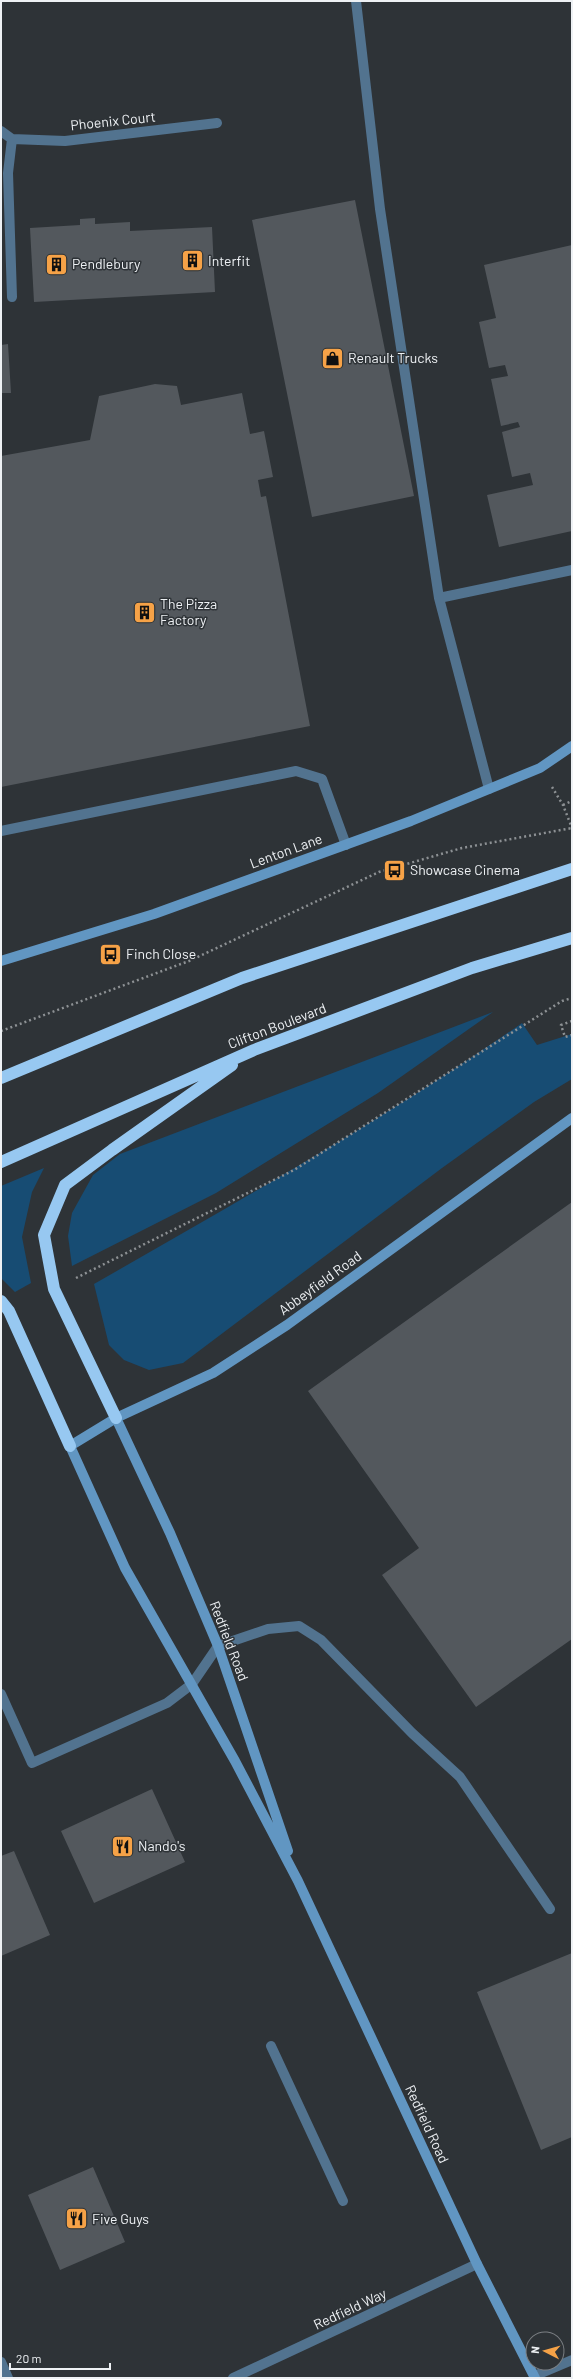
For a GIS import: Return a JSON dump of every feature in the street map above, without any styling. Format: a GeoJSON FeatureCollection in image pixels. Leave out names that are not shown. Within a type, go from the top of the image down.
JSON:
{"type":"FeatureCollection","features":[{"type":"Feature","properties":{"kind":"highway"},"geometry":{"type":"LineString","coordinates":[[1,1078],[242,978],[572,869]]}},
{"type":"Feature","properties":{"kind":"highway","name":"Clifton Boulevard"},"geometry":{"type":"LineString","coordinates":[[1,1162],[254,1050],[472,968],[572,938]]}},
{"type":"Feature","properties":{"kind":"highway"},"geometry":{"type":"LineString","coordinates":[[116,1418],[54,1289],[44,1235],[65,1186],[112,1150],[254,1050]]}},
{"type":"Feature","properties":{"kind":"highway"},"geometry":{"type":"LineString","coordinates":[[1,1301],[9,1311],[70,1446]]}},
{"type":"Feature","properties":{"kind":"street"},"geometry":{"type":"LineString","coordinates":[[356,1],[380,210],[439,598],[489,789]]}},
{"type":"Feature","properties":{"kind":"street","name":"Phoenix Court"},"geometry":{"type":"LineString","coordinates":[[12,139],[65,141],[217,124]]}},
{"type":"Feature","properties":{"kind":"street"},"geometry":{"type":"LineString","coordinates":[[1,131],[12,139],[8,173],[12,297]]}},
{"type":"Feature","properties":{"kind":"street"},"geometry":{"type":"LineString","coordinates":[[439,598],[572,570]]}},
{"type":"Feature","properties":{"kind":"street","name":"Lenton Lane"},"geometry":{"type":"LineString","coordinates":[[1,961],[154,914],[346,845],[540,768],[572,746]]}},
{"type":"Feature","properties":{"kind":"street"},"geometry":{"type":"LineString","coordinates":[[1,831],[296,771],[322,779],[346,845]]}},
{"type":"Feature","properties":{"kind":"street","name":"Abbeyfield Road"},"geometry":{"type":"LineString","coordinates":[[70,1446],[116,1418],[213,1373],[280,1329],[572,1118]]}},
{"type":"Feature","properties":{"kind":"street","name":"Redfield Road"},"geometry":{"type":"LineString","coordinates":[[116,1418],[170,1533],[218,1646],[298,1881]]}},
{"type":"Feature","properties":{"kind":"street","name":"Redfield Road"},"geometry":{"type":"LineString","coordinates":[[70,1446],[125,1568],[192,1684],[298,1881],[477,2264],[535,2377]]}},
{"type":"Feature","properties":{"kind":"street"},"geometry":{"type":"LineString","coordinates":[[1,1694],[32,1763],[167,1703],[192,1684],[218,1646],[268,1630],[299,1626],[321,1640],[412,1734],[460,1777],[550,1909]]}},
{"type":"Feature","properties":{"kind":"street"},"geometry":{"type":"LineString","coordinates":[[271,2046],[343,2201]]}},
{"type":"Feature","properties":{"kind":"street","name":"Redfield Way"},"geometry":{"type":"LineString","coordinates":[[233,2378],[477,2264]]}},
{"type":"Feature","properties":{"kind":"street"},"geometry":{"type":"LineString","coordinates":[[535,2377],[572,2360]]}},
{"type":"Feature","properties":{"kind":"street"},"geometry":{"type":"LineString","coordinates":[[1,2362],[8,2378]]}},
{"type":"Feature","properties":{"kind":"path"},"geometry":{"type":"LineString","coordinates":[[1,1031],[189,961],[379,872],[462,848],[572,828],[563,805],[572,800]]}},
{"type":"Feature","properties":{"kind":"path"},"geometry":{"type":"LineString","coordinates":[[54,1289],[294,1170],[562,1001],[572,998]]}},
{"type":"Feature","properties":{"kind":"path"},"geometry":{"type":"LineString","coordinates":[[572,1021],[561,1025],[565,1038],[572,1035]]}},
{"type":"Feature","properties":{"kind":"shaded area"},"geometry":{"type":"Polygon","coordinates":[[[493,1012],[378,1093],[216,1193],[72,1266],[68,1236],[72,1213],[93,1175],[120,1154],[493,1012]]]}},
{"type":"Feature","properties":{"kind":"shaded area"},"geometry":{"type":"Polygon","coordinates":[[[522,1023],[537,1045],[572,1034],[572,1079],[534,1102],[442,1168],[183,1363],[149,1370],[124,1360],[109,1345],[94,1284],[365,1126],[418,1093],[522,1023]]]}},
{"type":"Feature","properties":{"kind":"shaded area"},"geometry":{"type":"Polygon","coordinates":[[[44,1168],[32,1192],[22,1237],[31,1283],[15,1292],[1,1278],[1,1186],[44,1168]]]}},
{"type":"Feature","properties":{"kind":"building","name":"Renault Trucks"},"geometry":{"type":"Polygon","coordinates":[[[355,200],[414,496],[312,517],[252,220],[355,200]]]}},
{"type":"Feature","properties":{"kind":"building"},"geometry":{"type":"Polygon","coordinates":[[[95,218],[95,224],[130,222],[130,231],[212,227],[215,292],[34,302],[30,228],[80,225],[80,219],[95,218]]]}},
{"type":"Feature","properties":{"kind":"building"},"geometry":{"type":"Polygon","coordinates":[[[572,245],[572,531],[499,547],[487,495],[533,485],[530,473],[512,477],[502,432],[520,427],[518,422],[501,426],[491,379],[508,376],[505,365],[489,368],[479,322],[496,318],[484,265],[572,245]]]}},
{"type":"Feature","properties":{"kind":"building"},"geometry":{"type":"Polygon","coordinates":[[[8,344],[11,393],[1,393],[1,345],[8,344]]]}},
{"type":"Feature","properties":{"kind":"building","name":"The Pizza Factory"},"geometry":{"type":"Polygon","coordinates":[[[155,384],[177,386],[181,405],[242,393],[250,434],[264,431],[273,477],[258,480],[261,497],[266,496],[310,726],[1,787],[1,456],[90,440],[99,396],[155,384]]]}},
{"type":"Feature","properties":{"kind":"building"},"geometry":{"type":"Polygon","coordinates":[[[572,1202],[572,1639],[476,1707],[382,1575],[419,1548],[308,1391],[572,1202]]]}},
{"type":"Feature","properties":{"kind":"building","name":"Nando's"},"geometry":{"type":"Polygon","coordinates":[[[152,1789],[185,1862],[94,1903],[61,1831],[152,1789]]]}},
{"type":"Feature","properties":{"kind":"building"},"geometry":{"type":"Polygon","coordinates":[[[14,1851],[50,1935],[1,1956],[1,1856],[14,1851]]]}},
{"type":"Feature","properties":{"kind":"building"},"geometry":{"type":"Polygon","coordinates":[[[572,1953],[572,2137],[541,2150],[477,1992],[572,1953]]]}},
{"type":"Feature","properties":{"kind":"building","name":"Five Guys"},"geometry":{"type":"Polygon","coordinates":[[[93,2167],[125,2242],[60,2270],[28,2195],[93,2167]]]}},
{"type":"Feature","properties":{"kind":"place","name":"Interfit"},"geometry":{"type":"Point","coordinates":[193,261]}},
{"type":"Feature","properties":{"kind":"place","name":"Pendlebury"},"geometry":{"type":"Point","coordinates":[57,264]}},
{"type":"Feature","properties":{"kind":"place","name":"Renault Trucks"},"geometry":{"type":"Point","coordinates":[333,358]}},
{"type":"Feature","properties":{"kind":"place","name":"The Pizza Factory"},"geometry":{"type":"Point","coordinates":[145,612]}},
{"type":"Feature","properties":{"kind":"place","name":"Showcase Cinema"},"geometry":{"type":"Point","coordinates":[394,870]}},
{"type":"Feature","properties":{"kind":"place","name":"Finch Close"},"geometry":{"type":"Point","coordinates":[111,954]}},
{"type":"Feature","properties":{"kind":"place","name":"Nando's"},"geometry":{"type":"Point","coordinates":[123,1846]}},
{"type":"Feature","properties":{"kind":"place","name":"Five Guys"},"geometry":{"type":"Point","coordinates":[76,2219]}}]}
